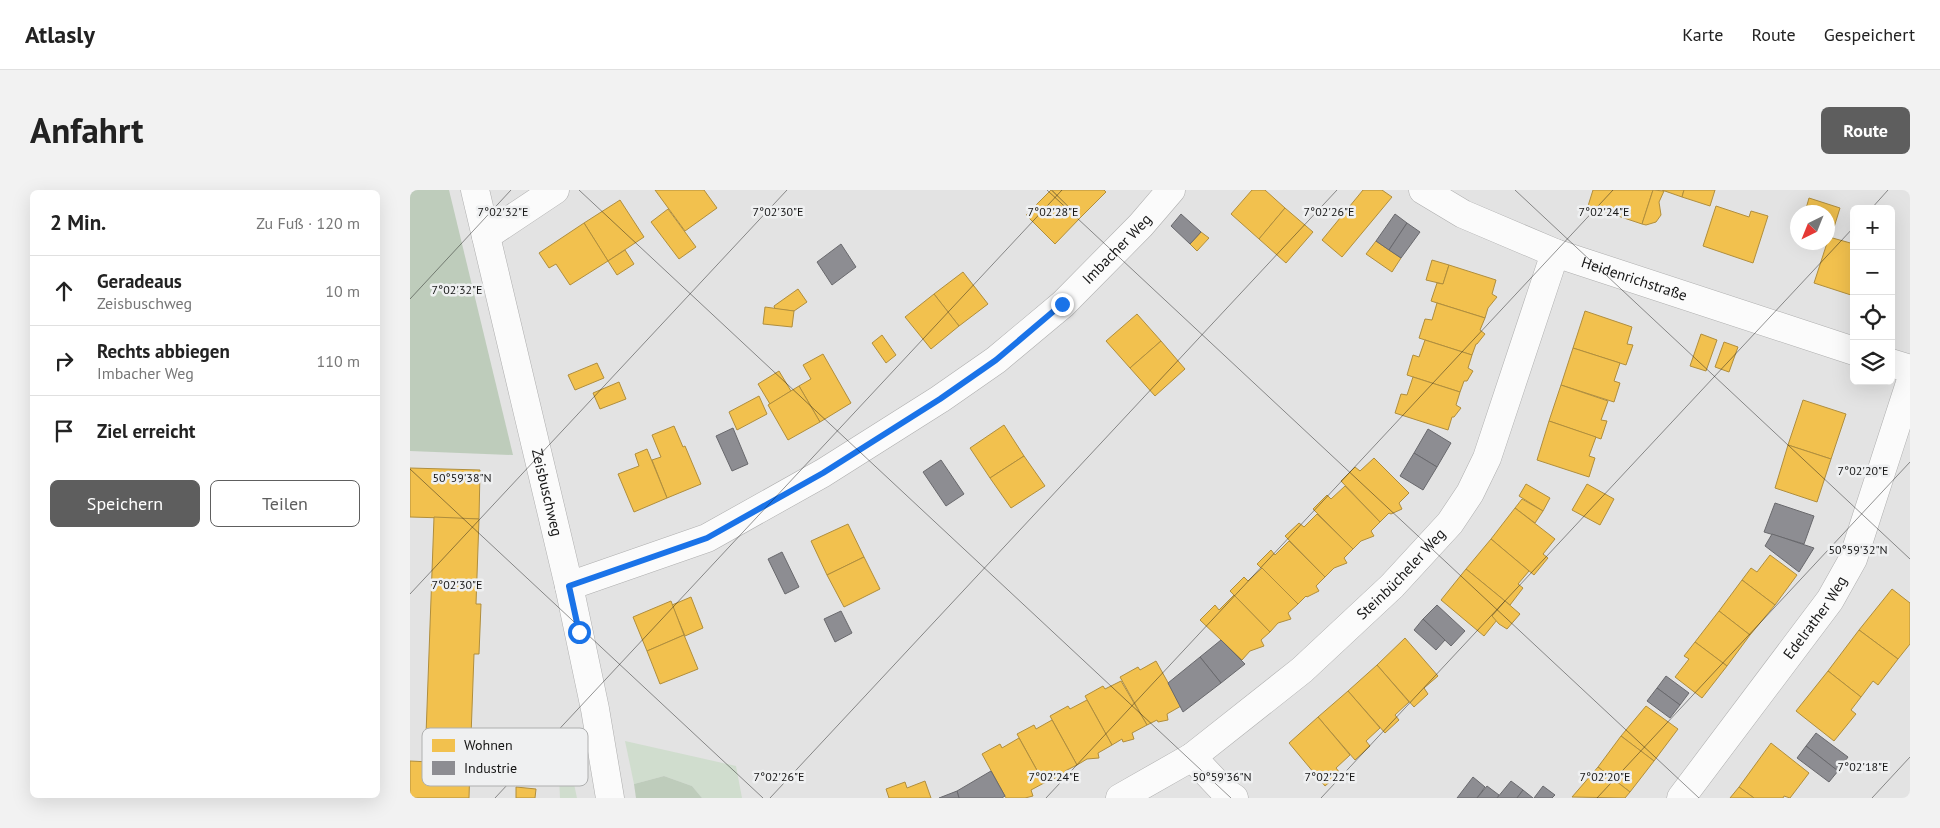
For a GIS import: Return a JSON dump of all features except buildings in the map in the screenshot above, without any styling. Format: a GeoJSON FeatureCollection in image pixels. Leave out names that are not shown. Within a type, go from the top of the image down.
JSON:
{"type":"FeatureCollection","features":[{"type":"Feature","properties":{"kind":"street","name":"Zeisbuschweg"},"geometry":{"type":"LineString","coordinates":[[475,190],[569,586],[595,709],[610,798]]}},
{"type":"Feature","properties":{"kind":"street"},"geometry":{"type":"LineString","coordinates":[[486,236],[555,190]]}},
{"type":"Feature","properties":{"kind":"street","name":"Imbacher Weg"},"geometry":{"type":"LineString","coordinates":[[569,586],[707,538],[823,473],[940,399],[996,360],[1062,304],[1141,225],[1171,190]]}},
{"type":"Feature","properties":{"kind":"street","name":"Heidenrichstraße"},"geometry":{"type":"LineString","coordinates":[[1423,190],[1463,214],[1555,253],[1850,350]]}},
{"type":"Feature","properties":{"kind":"street","name":"Steinbücheler Weg"},"geometry":{"type":"LineString","coordinates":[[1120,798],[1192,757],[1302,670],[1392,586],[1450,523],[1470,493],[1487,458],[1555,253]]}},
{"type":"Feature","properties":{"kind":"street"},"geometry":{"type":"LineString","coordinates":[[1895,364],[1910,369]]}},
{"type":"Feature","properties":{"kind":"street","name":"Edelrather Weg"},"geometry":{"type":"LineString","coordinates":[[1681,798],[1830,600],[1853,559],[1910,382]]}},
{"type":"Feature","properties":{"kind":"street"},"geometry":{"type":"LineString","coordinates":[[1192,757],[1224,792],[1234,798]]}},
{"type":"Feature","properties":{"kind":"green space"},"geometry":{"type":"Polygon","coordinates":[[[410,190],[449,190],[513,455],[410,451],[410,190]]]}},
{"type":"Feature","properties":{"kind":"green space"},"geometry":{"type":"Polygon","coordinates":[[[625,741],[736,766],[742,798],[702,798],[692,786],[664,776],[634,784],[625,741]]]}},
{"type":"Feature","properties":{"kind":"green space"},"geometry":{"type":"Polygon","coordinates":[[[664,776],[692,786],[702,798],[636,798],[634,784],[664,776]]]}},
{"type":"Feature","properties":{"kind":"green space"},"geometry":{"type":"Polygon","coordinates":[[[559,786],[574,786],[577,798],[560,798],[559,786]]]}},
{"type":"Feature","properties":{"kind":"route"},"geometry":{"type":"LineString","coordinates":[[579,632],[569,586],[707,538],[823,473],[940,399],[996,360],[1062,304]]}}]}
